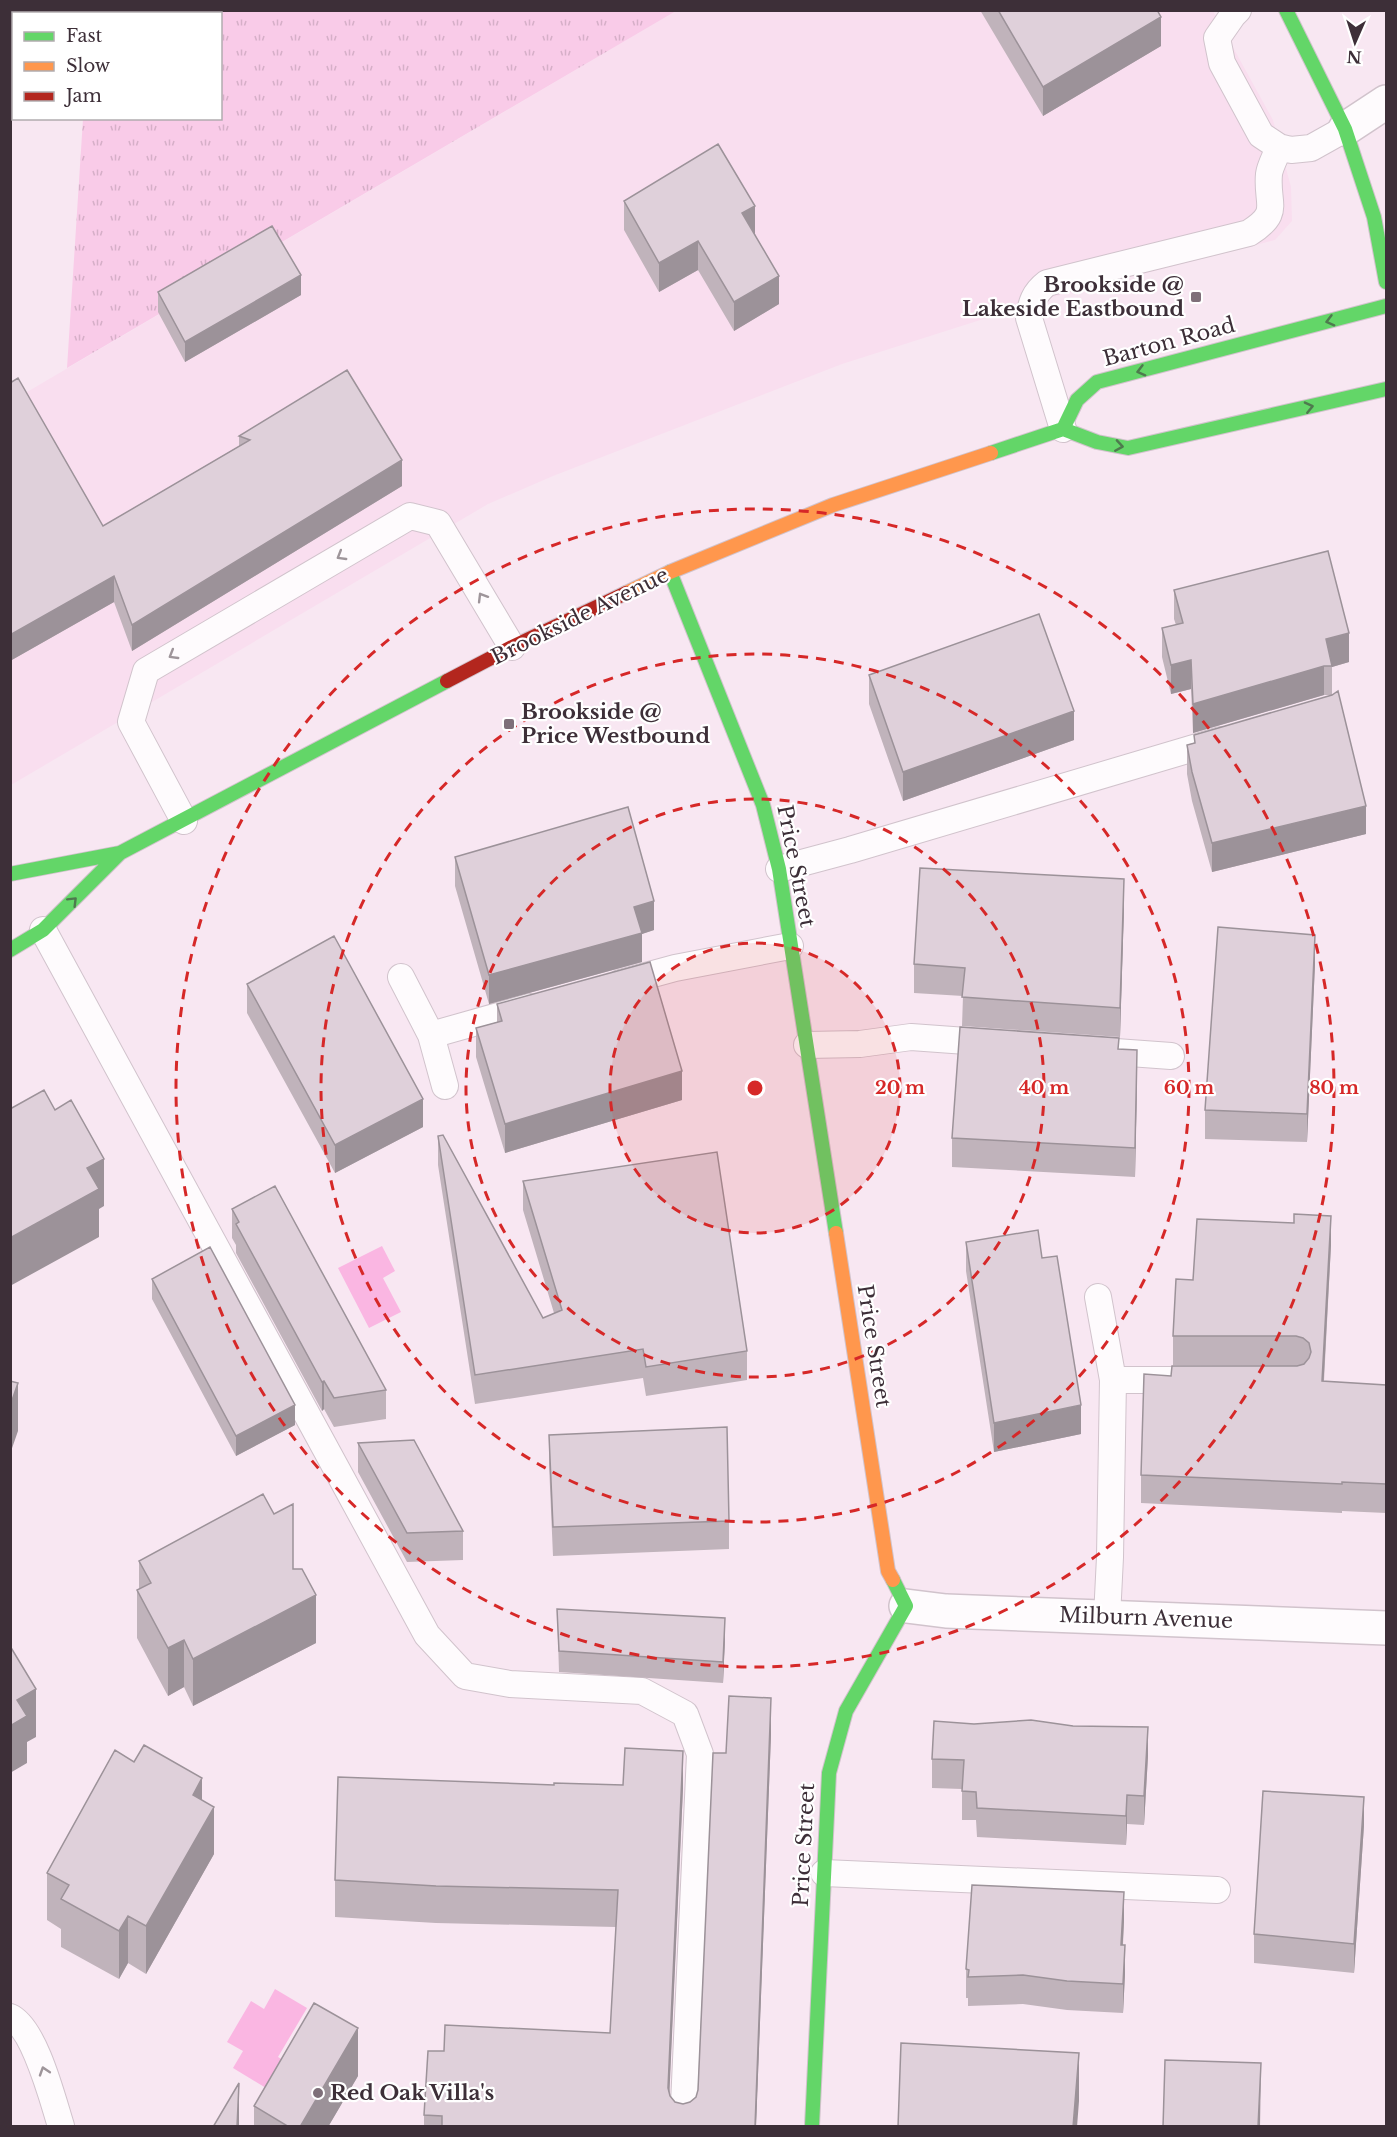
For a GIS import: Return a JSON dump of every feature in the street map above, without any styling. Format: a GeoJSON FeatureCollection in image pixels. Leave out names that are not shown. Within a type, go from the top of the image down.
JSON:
{"type":"FeatureCollection","features":[{"type":"Feature","properties":{"kind":"main road"},"geometry":{"type":"LineString","coordinates":[[1286,10],[1345,129],[1374,217],[1386,282]]}},
{"type":"Feature","properties":{"kind":"main road","name":"Barton Road"},"geometry":{"type":"LineString","coordinates":[[1063,429],[1077,400],[1097,382],[1386,306]]}},
{"type":"Feature","properties":{"kind":"main road"},"geometry":{"type":"LineString","coordinates":[[1063,429],[1096,442],[1128,448],[1386,389]]}},
{"type":"Feature","properties":{"kind":"main road","name":"Brookside Avenue"},"geometry":{"type":"LineString","coordinates":[[10,874],[120,854],[512,646],[670,572],[833,505],[1063,429]]}},
{"type":"Feature","properties":{"kind":"main road","name":"Price Street"},"geometry":{"type":"LineString","coordinates":[[670,572],[747,761],[763,805],[779,869],[888,1571],[906,1606],[846,1711],[830,1773],[812,2127]]}},
{"type":"Feature","properties":{"kind":"main road","name":"Brookside Avenue"},"geometry":{"type":"LineString","coordinates":[[10,950],[43,930],[120,854]]}},
{"type":"Feature","properties":{"kind":"street"},"geometry":{"type":"LineString","coordinates":[[1345,129],[1386,102]]}},
{"type":"Feature","properties":{"kind":"street","name":"Milburn Avenue"},"geometry":{"type":"LineString","coordinates":[[906,1606],[946,1611],[1386,1628]]}},
{"type":"Feature","properties":{"kind":"lane"},"geometry":{"type":"LineString","coordinates":[[1238,10],[1217,38],[1221,63],[1261,135],[1279,147],[1291,150],[1311,148],[1345,129]]}},
{"type":"Feature","properties":{"kind":"lane"},"geometry":{"type":"LineString","coordinates":[[1063,429],[1029,318],[1037,291],[1047,283],[1250,233],[1263,224],[1270,214],[1269,172],[1279,147]]}},
{"type":"Feature","properties":{"kind":"lane"},"geometry":{"type":"LineString","coordinates":[[184,821],[131,722],[146,671],[410,516],[438,523],[512,646]]}},
{"type":"Feature","properties":{"kind":"lane"},"geometry":{"type":"LineString","coordinates":[[779,869],[861,847],[1248,732]]}},
{"type":"Feature","properties":{"kind":"lane"},"geometry":{"type":"LineString","coordinates":[[43,930],[427,1635],[465,1676],[510,1684],[642,1691],[685,1714],[700,1755],[683,2127]]}},
{"type":"Feature","properties":{"kind":"lane"},"geometry":{"type":"LineString","coordinates":[[599,988],[675,968],[790,946]]}},
{"type":"Feature","properties":{"kind":"lane"},"geometry":{"type":"LineString","coordinates":[[401,977],[431,1035],[445,1086]]}},
{"type":"Feature","properties":{"kind":"lane"},"geometry":{"type":"LineString","coordinates":[[431,1035],[555,1000]]}},
{"type":"Feature","properties":{"kind":"lane"},"geometry":{"type":"LineString","coordinates":[[807,1046],[860,1044],[911,1037],[1017,1045]]}},
{"type":"Feature","properties":{"kind":"lane"},"geometry":{"type":"LineString","coordinates":[[1076,1049],[1171,1056]]}},
{"type":"Feature","properties":{"kind":"lane"},"geometry":{"type":"LineString","coordinates":[[1098,1297],[1113,1380],[1107,1617]]}},
{"type":"Feature","properties":{"kind":"lane"},"geometry":{"type":"LineString","coordinates":[[1113,1380],[1205,1380]]}},
{"type":"Feature","properties":{"kind":"lane"},"geometry":{"type":"LineString","coordinates":[[824,1873],[1217,1890]]}},
{"type":"Feature","properties":{"kind":"lane"},"geometry":{"type":"LineString","coordinates":[[10,2017],[18,2020],[41,2062],[61,2127]]}},
{"type":"Feature","properties":{"kind":"shaded area"},"geometry":{"type":"Polygon","coordinates":[[[676,11],[1213,11],[1273,120],[1291,187],[1292,221],[1275,240],[1049,298],[842,364],[553,476],[488,504],[11,785],[10,402],[676,11]]]}},
{"type":"Feature","properties":{"kind":"shaded area"},"geometry":{"type":"Polygon","coordinates":[[[382,1246],[395,1271],[383,1278],[401,1312],[369,1328],[338,1268],[382,1246]]]}},
{"type":"Feature","properties":{"kind":"shaded area"},"geometry":{"type":"Polygon","coordinates":[[[275,1989],[307,2008],[278,2057],[288,2063],[271,2091],[233,2068],[243,2051],[227,2042],[251,2001],[264,2009],[275,1989]]]}},
{"type":"Feature","properties":{"kind":"green space"},"geometry":{"type":"Polygon","coordinates":[[[676,11],[67,368],[83,120],[222,120],[222,12],[89,12],[676,11]]]}},
{"type":"Feature","properties":{"kind":"building"},"geometry":{"type":"Polygon","coordinates":[[[10,10],[59,10],[59,12],[12,12],[12,27],[10,27],[10,10]]]}},
{"type":"Feature","properties":{"kind":"building"},"geometry":{"type":"Polygon","coordinates":[[[998,10],[1157,10],[1161,17],[1043,87],[998,10]]]}},
{"type":"Feature","properties":{"kind":"building"},"geometry":{"type":"Polygon","coordinates":[[[718,144],[755,206],[742,213],[779,276],[734,302],[698,241],[659,263],[624,201],[718,144]]]}},
{"type":"Feature","properties":{"kind":"building"},"geometry":{"type":"Polygon","coordinates":[[[272,226],[301,275],[185,342],[158,292],[272,226]]]}},
{"type":"Feature","properties":{"kind":"building"},"geometry":{"type":"Polygon","coordinates":[[[347,370],[402,460],[132,625],[114,576],[10,635],[10,383],[18,378],[103,526],[250,440],[239,436],[347,370]]]}},
{"type":"Feature","properties":{"kind":"building"},"geometry":{"type":"Polygon","coordinates":[[[1328,551],[1349,633],[1326,639],[1332,666],[1324,666],[1193,704],[1191,660],[1171,665],[1162,628],[1183,623],[1174,590],[1328,551]]]}},
{"type":"Feature","properties":{"kind":"building"},"geometry":{"type":"Polygon","coordinates":[[[1039,614],[1074,711],[903,772],[869,675],[1039,614]]]}},
{"type":"Feature","properties":{"kind":"building"},"geometry":{"type":"Polygon","coordinates":[[[1338,691],[1366,806],[1212,843],[1192,772],[1187,745],[1195,743],[1194,735],[1332,695],[1338,691]]]}},
{"type":"Feature","properties":{"kind":"building"},"geometry":{"type":"Polygon","coordinates":[[[628,807],[654,901],[634,907],[642,933],[489,975],[455,857],[628,807]]]}},
{"type":"Feature","properties":{"kind":"building"},"geometry":{"type":"Polygon","coordinates":[[[920,868],[1124,879],[1120,1008],[962,997],[965,968],[914,964],[920,868]]]}},
{"type":"Feature","properties":{"kind":"building"},"geometry":{"type":"Polygon","coordinates":[[[1218,927],[1315,935],[1307,1114],[1205,1110],[1218,927]]]}},
{"type":"Feature","properties":{"kind":"building"},"geometry":{"type":"Polygon","coordinates":[[[334,936],[423,1099],[335,1145],[247,984],[334,936]]]}},
{"type":"Feature","properties":{"kind":"building"},"geometry":{"type":"Polygon","coordinates":[[[650,962],[682,1071],[505,1124],[476,1028],[502,1021],[497,1004],[650,962]]]}},
{"type":"Feature","properties":{"kind":"building"},"geometry":{"type":"Polygon","coordinates":[[[960,1027],[1119,1038],[1118,1049],[1137,1050],[1135,1148],[952,1138],[960,1027]]]}},
{"type":"Feature","properties":{"kind":"building"},"geometry":{"type":"Polygon","coordinates":[[[44,1090],[55,1110],[71,1100],[104,1159],[87,1168],[99,1189],[10,1238],[10,1109],[44,1090]]]}},
{"type":"Feature","properties":{"kind":"building"},"geometry":{"type":"Polygon","coordinates":[[[443,1135],[543,1318],[562,1310],[523,1181],[717,1152],[747,1351],[646,1367],[643,1349],[475,1375],[438,1136],[443,1135]]]}},
{"type":"Feature","properties":{"kind":"building"},"geometry":{"type":"Polygon","coordinates":[[[275,1186],[386,1390],[334,1398],[324,1381],[322,1382],[236,1224],[239,1222],[232,1209],[275,1186]]]}},
{"type":"Feature","properties":{"kind":"building"},"geometry":{"type":"Polygon","coordinates":[[[1294,1214],[1331,1216],[1322,1381],[1386,1385],[1386,1484],[1141,1475],[1144,1374],[1171,1376],[1172,1366],[1297,1366],[1304,1364],[1309,1358],[1311,1352],[1309,1343],[1296,1336],[1173,1336],[1176,1279],[1193,1280],[1197,1219],[1294,1223],[1294,1214]]]}},
{"type":"Feature","properties":{"kind":"building"},"geometry":{"type":"Polygon","coordinates":[[[1038,1230],[1042,1258],[1057,1256],[1081,1405],[994,1423],[966,1242],[1038,1230]]]}},
{"type":"Feature","properties":{"kind":"building"},"geometry":{"type":"Polygon","coordinates":[[[210,1247],[295,1405],[236,1436],[152,1279],[210,1247]]]}},
{"type":"Feature","properties":{"kind":"building"},"geometry":{"type":"Polygon","coordinates":[[[10,1381],[18,1383],[10,1406],[10,1381]]]}},
{"type":"Feature","properties":{"kind":"building"},"geometry":{"type":"Polygon","coordinates":[[[727,1427],[729,1521],[553,1527],[549,1435],[727,1427]]]}},
{"type":"Feature","properties":{"kind":"building"},"geometry":{"type":"Polygon","coordinates":[[[414,1440],[463,1531],[407,1533],[358,1443],[414,1440]]]}},
{"type":"Feature","properties":{"kind":"building"},"geometry":{"type":"Polygon","coordinates":[[[263,1494],[274,1514],[293,1504],[293,1569],[302,1569],[316,1595],[193,1659],[184,1640],[168,1648],[137,1590],[151,1583],[139,1561],[263,1494]]]}},
{"type":"Feature","properties":{"kind":"building"},"geometry":{"type":"Polygon","coordinates":[[[557,1609],[725,1618],[723,1662],[559,1651],[557,1609]]]}},
{"type":"Feature","properties":{"kind":"building"},"geometry":{"type":"Polygon","coordinates":[[[10,1646],[36,1689],[17,1700],[27,1716],[10,1726],[10,1646]]]}},
{"type":"Feature","properties":{"kind":"building"},"geometry":{"type":"Polygon","coordinates":[[[729,1696],[771,1698],[755,2127],[442,2127],[442,2116],[424,2115],[428,2051],[444,2051],[445,2025],[610,2033],[618,1890],[436,1886],[335,1880],[338,1777],[554,1785],[554,1783],[623,1785],[625,1748],[683,1751],[668,2088],[675,2102],[683,2104],[696,2097],[698,2090],[713,1753],[726,1753],[729,1696]]]}},
{"type":"Feature","properties":{"kind":"building"},"geometry":{"type":"Polygon","coordinates":[[[1031,1720],[1073,1726],[1148,1727],[1144,1796],[1127,1795],[1126,1816],[977,1808],[976,1792],[962,1791],[964,1760],[932,1759],[934,1721],[974,1724],[1031,1720]]]}},
{"type":"Feature","properties":{"kind":"building"},"geometry":{"type":"Polygon","coordinates":[[[144,1745],[202,1778],[193,1795],[214,1807],[146,1926],[128,1916],[119,1931],[61,1899],[69,1885],[47,1873],[115,1750],[134,1762],[144,1745]]]}},
{"type":"Feature","properties":{"kind":"building"},"geometry":{"type":"Polygon","coordinates":[[[1263,1791],[1364,1797],[1354,1944],[1254,1934],[1263,1791]]]}},
{"type":"Feature","properties":{"kind":"building"},"geometry":{"type":"Polygon","coordinates":[[[972,1885],[1124,1892],[1121,1945],[1125,1945],[1123,1984],[1067,1981],[1023,1975],[968,1977],[969,1970],[966,1969],[972,1885]]]}},
{"type":"Feature","properties":{"kind":"building"},"geometry":{"type":"Polygon","coordinates":[[[314,2003],[358,2028],[300,2127],[289,2127],[254,2106],[314,2003]]]}},
{"type":"Feature","properties":{"kind":"building"},"geometry":{"type":"Polygon","coordinates":[[[901,2043],[1079,2053],[1073,2127],[898,2127],[901,2043]]]}},
{"type":"Feature","properties":{"kind":"building"},"geometry":{"type":"Polygon","coordinates":[[[1165,2060],[1261,2063],[1258,2127],[1163,2127],[1165,2060]]]}},
{"type":"Feature","properties":{"kind":"building"},"geometry":{"type":"Polygon","coordinates":[[[239,2083],[237,2127],[213,2127],[239,2083]]]}},
{"type":"Feature","properties":{"kind":"traffic: fast"},"geometry":{"type":"LineString","coordinates":[[1286,10],[1345,129],[1374,217],[1386,282]]}},
{"type":"Feature","properties":{"kind":"traffic: fast"},"geometry":{"type":"LineString","coordinates":[[1063,429],[1077,400],[1097,382],[1386,306]]}},
{"type":"Feature","properties":{"kind":"traffic: fast"},"geometry":{"type":"LineString","coordinates":[[1063,429],[1097,442],[1128,448],[1386,389]]}},
{"type":"Feature","properties":{"kind":"traffic: fast"},"geometry":{"type":"LineString","coordinates":[[991,453],[1063,429]]}},
{"type":"Feature","properties":{"kind":"traffic: fast"},"geometry":{"type":"LineString","coordinates":[[670,572],[763,805],[779,869],[836,1233]]}},
{"type":"Feature","properties":{"kind":"traffic: fast"},"geometry":{"type":"LineString","coordinates":[[10,874],[120,853],[447,681]]}},
{"type":"Feature","properties":{"kind":"traffic: fast"},"geometry":{"type":"LineString","coordinates":[[10,950],[43,930],[120,853]]}},
{"type":"Feature","properties":{"kind":"traffic: fast"},"geometry":{"type":"LineString","coordinates":[[812,2126],[829,1773],[846,1711],[906,1606],[893,1580]]}},
{"type":"Feature","properties":{"kind":"traffic: slow"},"geometry":{"type":"LineString","coordinates":[[626,593],[670,572],[833,505],[991,453]]}},
{"type":"Feature","properties":{"kind":"traffic: slow"},"geometry":{"type":"LineString","coordinates":[[836,1233],[888,1571],[893,1580]]}},
{"type":"Feature","properties":{"kind":"traffic: jam"},"geometry":{"type":"LineString","coordinates":[[447,681],[512,647],[626,593]]}},
{"type":"Feature","properties":{"kind":"place","name":"Brookside @ Lakeside Eastbound"},"geometry":{"type":"Point","coordinates":[1196,297]}},
{"type":"Feature","properties":{"kind":"place","name":"Brookside @ Price Westbound"},"geometry":{"type":"Point","coordinates":[509,724]}},
{"type":"Feature","properties":{"kind":"place","name":"Red Oak Villa's"},"geometry":{"type":"Point","coordinates":[318,2093]}}]}
